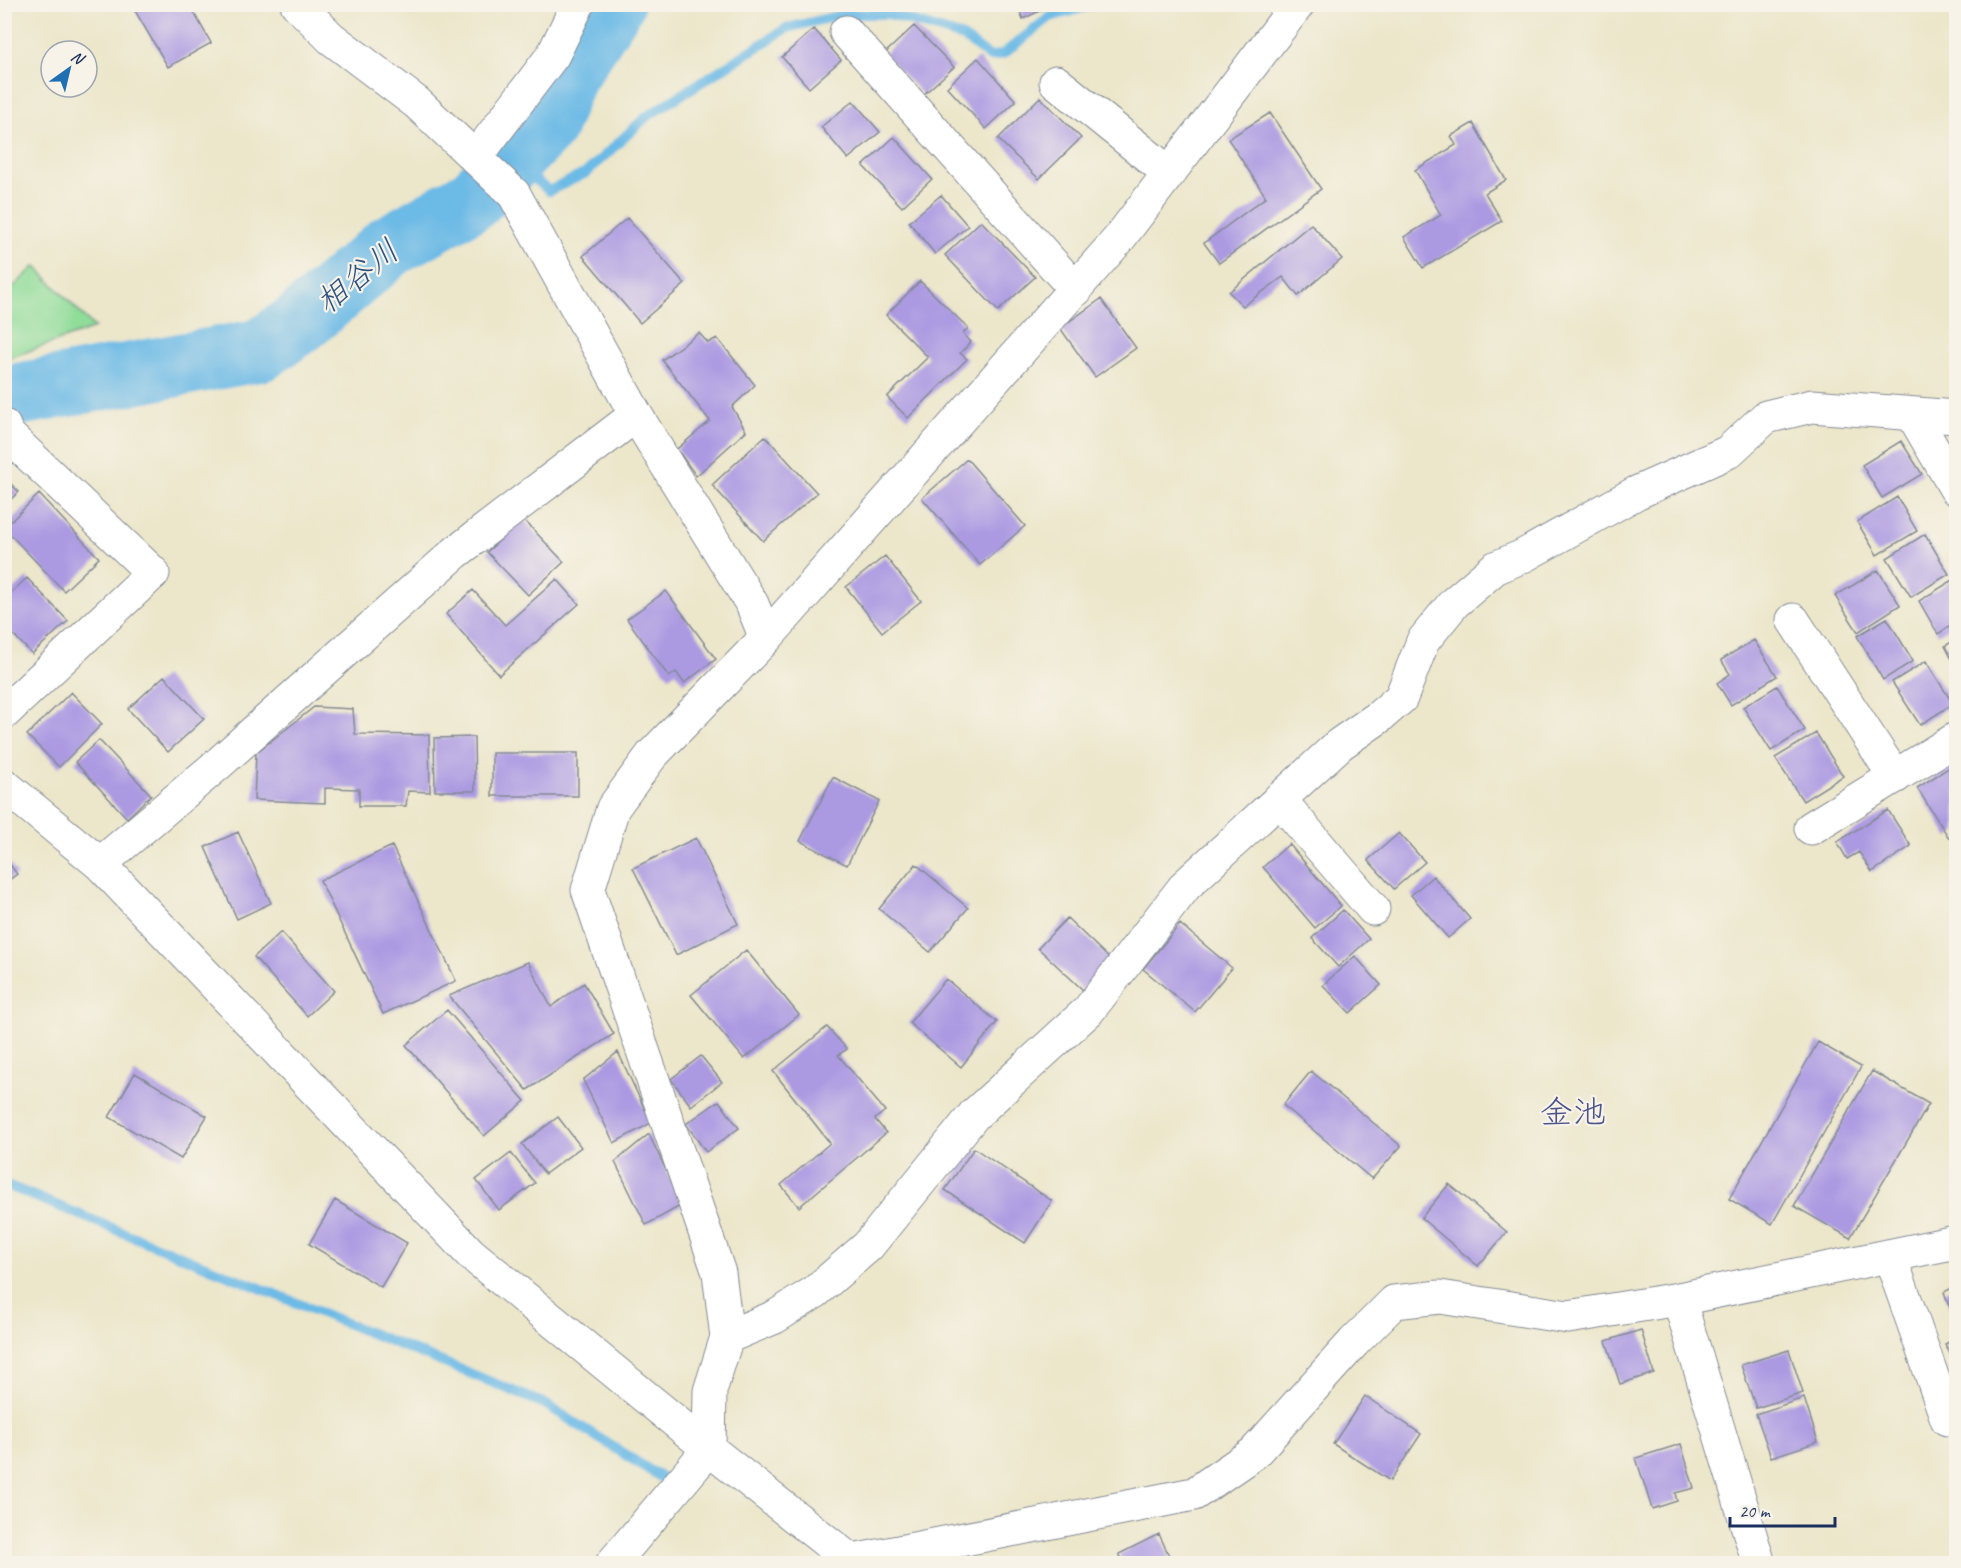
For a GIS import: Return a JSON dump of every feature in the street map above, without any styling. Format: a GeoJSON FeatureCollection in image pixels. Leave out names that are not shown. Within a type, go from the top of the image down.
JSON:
{"type":"FeatureCollection","features":[{"type":"Feature","properties":{"kind":"street"},"geometry":{"type":"LineString","coordinates":[[297,4],[331,38],[417,104],[514,194],[636,415],[752,604],[766,638]]}},
{"type":"Feature","properties":{"kind":"street"},"geometry":{"type":"LineString","coordinates":[[476,157],[553,55],[578,4]]}},
{"type":"Feature","properties":{"kind":"street"},"geometry":{"type":"LineString","coordinates":[[612,1563],[709,1449],[710,1391],[727,1336],[719,1273],[588,890],[613,808],[651,755],[766,638],[1076,290],[1118,240],[1298,4]]}},
{"type":"Feature","properties":{"kind":"street"},"geometry":{"type":"LineString","coordinates":[[846,32],[1076,290]]}},
{"type":"Feature","properties":{"kind":"street"},"geometry":{"type":"LineString","coordinates":[[1056,82],[1169,173]]}},
{"type":"Feature","properties":{"kind":"street"},"geometry":{"type":"LineString","coordinates":[[727,1336],[775,1317],[815,1293],[868,1246],[974,1115],[1088,1011],[1186,885],[1340,744],[1379,717],[1401,698],[1423,641],[1454,603],[1495,568],[1523,556],[1636,493],[1728,452],[1766,417],[1812,406],[1956,417]]}},
{"type":"Feature","properties":{"kind":"street"},"geometry":{"type":"LineString","coordinates":[[100,864],[217,765],[455,553],[636,415]]}},
{"type":"Feature","properties":{"kind":"street"},"geometry":{"type":"LineString","coordinates":[[1913,415],[1956,489]]}},
{"type":"Feature","properties":{"kind":"street"},"geometry":{"type":"LineString","coordinates":[[4,713],[153,573],[6,430]]}},
{"type":"Feature","properties":{"kind":"street"},"geometry":{"type":"LineString","coordinates":[[1793,620],[1895,777]]}},
{"type":"Feature","properties":{"kind":"street"},"geometry":{"type":"LineString","coordinates":[[1811,828],[1956,739]]}},
{"type":"Feature","properties":{"kind":"street"},"geometry":{"type":"LineString","coordinates":[[4,785],[100,864],[471,1254],[709,1449],[854,1562],[1194,1494],[1254,1453],[1354,1342],[1394,1302],[1440,1297],[1568,1317],[1679,1299],[1956,1242]]}},
{"type":"Feature","properties":{"kind":"street"},"geometry":{"type":"LineString","coordinates":[[1279,800],[1372,909]]}},
{"type":"Feature","properties":{"kind":"street"},"geometry":{"type":"LineString","coordinates":[[1890,1256],[1947,1419],[1956,1413]]}},
{"type":"Feature","properties":{"kind":"street"},"geometry":{"type":"LineString","coordinates":[[1679,1299],[1759,1563]]}},
{"type":"Feature","properties":{"kind":"green space"},"geometry":{"type":"Polygon","coordinates":[[[35,266],[95,328],[9,358],[5,354],[5,295],[35,266]]]}},
{"type":"Feature","properties":{"kind":"building"},"geometry":{"type":"Polygon","coordinates":[[[131,4],[189,4],[211,43],[168,67],[131,4]]]}},
{"type":"Feature","properties":{"kind":"building"},"geometry":{"type":"Polygon","coordinates":[[[1017,4],[1054,4],[1023,19],[1017,4]]]}},
{"type":"Feature","properties":{"kind":"building"},"geometry":{"type":"Polygon","coordinates":[[[914,26],[954,67],[923,95],[884,54],[914,26]]]}},
{"type":"Feature","properties":{"kind":"building"},"geometry":{"type":"Polygon","coordinates":[[[814,29],[841,60],[809,88],[782,57],[814,29]]]}},
{"type":"Feature","properties":{"kind":"building"},"geometry":{"type":"Polygon","coordinates":[[[978,58],[1016,101],[986,129],[947,87],[978,58]]]}},
{"type":"Feature","properties":{"kind":"building"},"geometry":{"type":"Polygon","coordinates":[[[1040,97],[1081,138],[1039,179],[998,139],[1040,97]]]}},
{"type":"Feature","properties":{"kind":"building"},"geometry":{"type":"Polygon","coordinates":[[[853,101],[880,132],[848,159],[821,127],[853,101]]]}},
{"type":"Feature","properties":{"kind":"building"},"geometry":{"type":"Polygon","coordinates":[[[1270,113],[1321,189],[1219,263],[1204,243],[1266,197],[1228,139],[1270,113]]]}},
{"type":"Feature","properties":{"kind":"building"},"geometry":{"type":"Polygon","coordinates":[[[1473,123],[1506,180],[1485,193],[1502,221],[1423,268],[1404,237],[1441,215],[1415,170],[1456,145],[1451,136],[1473,123]]]}},
{"type":"Feature","properties":{"kind":"building"},"geometry":{"type":"Polygon","coordinates":[[[894,137],[932,179],[902,207],[863,166],[894,137]]]}},
{"type":"Feature","properties":{"kind":"building"},"geometry":{"type":"Polygon","coordinates":[[[941,195],[968,226],[935,254],[909,222],[941,195]]]}},
{"type":"Feature","properties":{"kind":"building"},"geometry":{"type":"Polygon","coordinates":[[[627,218],[685,284],[640,323],[583,256],[627,218]]]}},
{"type":"Feature","properties":{"kind":"building"},"geometry":{"type":"Polygon","coordinates":[[[981,221],[1035,277],[998,311],[945,255],[981,221]]]}},
{"type":"Feature","properties":{"kind":"building"},"geometry":{"type":"Polygon","coordinates":[[[1311,224],[1342,259],[1298,296],[1283,277],[1243,306],[1229,292],[1311,224]]]}},
{"type":"Feature","properties":{"kind":"building"},"geometry":{"type":"Polygon","coordinates":[[[920,281],[968,328],[963,334],[971,342],[960,353],[967,359],[908,418],[887,397],[928,357],[886,315],[920,281]]]}},
{"type":"Feature","properties":{"kind":"building"},"geometry":{"type":"Polygon","coordinates":[[[1101,299],[1136,348],[1095,377],[1060,328],[1101,299]]]}},
{"type":"Feature","properties":{"kind":"building"},"geometry":{"type":"Polygon","coordinates":[[[699,333],[708,343],[717,338],[755,385],[732,407],[746,431],[696,476],[677,449],[710,421],[662,360],[699,333]]]}},
{"type":"Feature","properties":{"kind":"building"},"geometry":{"type":"Polygon","coordinates":[[[765,436],[817,493],[763,541],[712,485],[765,436]]]}},
{"type":"Feature","properties":{"kind":"building"},"geometry":{"type":"Polygon","coordinates":[[[1901,441],[1922,474],[1882,498],[1862,465],[1901,441]]]}},
{"type":"Feature","properties":{"kind":"building"},"geometry":{"type":"Polygon","coordinates":[[[967,459],[1025,526],[980,565],[922,498],[967,459]]]}},
{"type":"Feature","properties":{"kind":"building"},"geometry":{"type":"Polygon","coordinates":[[[4,477],[19,492],[4,505],[4,477]]]}},
{"type":"Feature","properties":{"kind":"building"},"geometry":{"type":"Polygon","coordinates":[[[39,494],[99,558],[64,591],[4,528],[39,494]]]}},
{"type":"Feature","properties":{"kind":"building"},"geometry":{"type":"Polygon","coordinates":[[[1897,497],[1917,531],[1877,555],[1857,522],[1897,497]]]}},
{"type":"Feature","properties":{"kind":"building"},"geometry":{"type":"Polygon","coordinates":[[[523,519],[564,562],[528,595],[487,552],[523,519]]]}},
{"type":"Feature","properties":{"kind":"building"},"geometry":{"type":"Polygon","coordinates":[[[1925,534],[1949,574],[1911,597],[1887,558],[1925,534]]]}},
{"type":"Feature","properties":{"kind":"building"},"geometry":{"type":"Polygon","coordinates":[[[885,556],[921,601],[882,632],[846,587],[885,556]]]}},
{"type":"Feature","properties":{"kind":"building"},"geometry":{"type":"Polygon","coordinates":[[[1878,570],[1900,605],[1858,632],[1835,596],[1878,570]]]}},
{"type":"Feature","properties":{"kind":"building"},"geometry":{"type":"Polygon","coordinates":[[[27,578],[68,621],[32,654],[4,625],[4,599],[27,578]]]}},
{"type":"Feature","properties":{"kind":"building"},"geometry":{"type":"Polygon","coordinates":[[[1956,578],[1956,623],[1938,634],[1919,601],[1956,578]]]}},
{"type":"Feature","properties":{"kind":"building"},"geometry":{"type":"Polygon","coordinates":[[[557,579],[579,604],[499,675],[446,614],[473,590],[505,625],[557,579]]]}},
{"type":"Feature","properties":{"kind":"building"},"geometry":{"type":"Polygon","coordinates":[[[666,591],[716,659],[684,683],[676,672],[669,677],[627,619],[666,591]]]}},
{"type":"Feature","properties":{"kind":"building"},"geometry":{"type":"Polygon","coordinates":[[[1887,618],[1913,661],[1883,680],[1857,636],[1887,618]]]}},
{"type":"Feature","properties":{"kind":"building"},"geometry":{"type":"Polygon","coordinates":[[[1956,639],[1956,667],[1945,646],[1956,639]]]}},
{"type":"Feature","properties":{"kind":"building"},"geometry":{"type":"Polygon","coordinates":[[[1754,640],[1777,676],[1731,705],[1717,683],[1730,674],[1721,660],[1754,640]]]}},
{"type":"Feature","properties":{"kind":"building"},"geometry":{"type":"Polygon","coordinates":[[[1926,661],[1953,704],[1920,725],[1892,682],[1926,661]]]}},
{"type":"Feature","properties":{"kind":"building"},"geometry":{"type":"Polygon","coordinates":[[[164,676],[204,719],[168,752],[128,709],[164,676]]]}},
{"type":"Feature","properties":{"kind":"building"},"geometry":{"type":"Polygon","coordinates":[[[1777,686],[1805,730],[1771,751],[1743,707],[1777,686]]]}},
{"type":"Feature","properties":{"kind":"building"},"geometry":{"type":"Polygon","coordinates":[[[71,692],[102,724],[59,767],[27,735],[71,692]]]}},
{"type":"Feature","properties":{"kind":"building"},"geometry":{"type":"Polygon","coordinates":[[[314,707],[353,709],[355,734],[429,735],[430,792],[408,791],[406,806],[359,806],[359,789],[325,788],[325,803],[254,800],[256,753],[314,707]]]}},
{"type":"Feature","properties":{"kind":"building"},"geometry":{"type":"Polygon","coordinates":[[[1816,733],[1843,776],[1803,801],[1775,758],[1816,733]]]}},
{"type":"Feature","properties":{"kind":"building"},"geometry":{"type":"Polygon","coordinates":[[[474,737],[475,791],[435,791],[434,738],[474,737]]]}},
{"type":"Feature","properties":{"kind":"building"},"geometry":{"type":"Polygon","coordinates":[[[99,740],[151,795],[127,818],[75,762],[99,740]]]}},
{"type":"Feature","properties":{"kind":"building"},"geometry":{"type":"Polygon","coordinates":[[[492,753],[578,753],[578,796],[492,796],[492,753]]]}},
{"type":"Feature","properties":{"kind":"building"},"geometry":{"type":"Polygon","coordinates":[[[1956,763],[1956,833],[1949,838],[1917,788],[1956,763]]]}},
{"type":"Feature","properties":{"kind":"building"},"geometry":{"type":"Polygon","coordinates":[[[833,777],[879,801],[847,865],[800,841],[833,777]]]}},
{"type":"Feature","properties":{"kind":"building"},"geometry":{"type":"Polygon","coordinates":[[[1888,810],[1911,846],[1872,872],[1859,852],[1847,859],[1837,842],[1888,810]]]}},
{"type":"Feature","properties":{"kind":"building"},"geometry":{"type":"Polygon","coordinates":[[[238,832],[271,903],[237,919],[205,847],[238,832]]]}},
{"type":"Feature","properties":{"kind":"building"},"geometry":{"type":"Polygon","coordinates":[[[1399,833],[1425,862],[1394,889],[1368,860],[1399,833]]]}},
{"type":"Feature","properties":{"kind":"building"},"geometry":{"type":"Polygon","coordinates":[[[696,838],[738,924],[676,955],[633,868],[696,838]]]}},
{"type":"Feature","properties":{"kind":"building"},"geometry":{"type":"Polygon","coordinates":[[[1289,844],[1341,906],[1315,928],[1263,867],[1289,844]]]}},
{"type":"Feature","properties":{"kind":"building"},"geometry":{"type":"Polygon","coordinates":[[[392,846],[456,981],[383,1014],[320,880],[392,846]]]}},
{"type":"Feature","properties":{"kind":"building"},"geometry":{"type":"Polygon","coordinates":[[[5,858],[17,874],[5,883],[5,858]]]}},
{"type":"Feature","properties":{"kind":"building"},"geometry":{"type":"Polygon","coordinates":[[[916,864],[968,908],[930,952],[879,909],[916,864]]]}},
{"type":"Feature","properties":{"kind":"building"},"geometry":{"type":"Polygon","coordinates":[[[1433,876],[1470,919],[1448,938],[1411,895],[1433,876]]]}},
{"type":"Feature","properties":{"kind":"building"},"geometry":{"type":"Polygon","coordinates":[[[1343,910],[1369,939],[1338,967],[1312,938],[1343,910]]]}},
{"type":"Feature","properties":{"kind":"building"},"geometry":{"type":"Polygon","coordinates":[[[1067,918],[1111,960],[1083,990],[1038,948],[1067,918]]]}},
{"type":"Feature","properties":{"kind":"building"},"geometry":{"type":"Polygon","coordinates":[[[1180,924],[1232,968],[1195,1012],[1143,969],[1180,924]]]}},
{"type":"Feature","properties":{"kind":"building"},"geometry":{"type":"Polygon","coordinates":[[[281,932],[334,991],[307,1016],[254,957],[281,932]]]}},
{"type":"Feature","properties":{"kind":"building"},"geometry":{"type":"Polygon","coordinates":[[[746,950],[799,1015],[744,1059],[691,995],[746,950]]]}},
{"type":"Feature","properties":{"kind":"building"},"geometry":{"type":"Polygon","coordinates":[[[1355,956],[1381,985],[1350,1013],[1323,985],[1355,956]]]}},
{"type":"Feature","properties":{"kind":"building"},"geometry":{"type":"Polygon","coordinates":[[[528,962],[551,1007],[584,983],[614,1034],[527,1090],[449,996],[528,962]]]}},
{"type":"Feature","properties":{"kind":"building"},"geometry":{"type":"Polygon","coordinates":[[[946,979],[997,1022],[961,1067],[909,1023],[946,979]]]}},
{"type":"Feature","properties":{"kind":"building"},"geometry":{"type":"Polygon","coordinates":[[[447,1010],[525,1101],[484,1136],[406,1045],[447,1010]]]}},
{"type":"Feature","properties":{"kind":"building"},"geometry":{"type":"Polygon","coordinates":[[[827,1027],[847,1049],[838,1055],[885,1111],[875,1119],[886,1133],[799,1207],[781,1185],[830,1143],[773,1071],[827,1027]]]}},
{"type":"Feature","properties":{"kind":"building"},"geometry":{"type":"Polygon","coordinates":[[[1818,1042],[1861,1067],[1772,1224],[1729,1199],[1818,1042]]]}},
{"type":"Feature","properties":{"kind":"building"},"geometry":{"type":"Polygon","coordinates":[[[618,1052],[651,1123],[614,1143],[583,1080],[618,1052]]]}},
{"type":"Feature","properties":{"kind":"building"},"geometry":{"type":"Polygon","coordinates":[[[701,1056],[722,1082],[691,1106],[671,1079],[701,1056]]]}},
{"type":"Feature","properties":{"kind":"building"},"geometry":{"type":"Polygon","coordinates":[[[1311,1071],[1401,1146],[1372,1179],[1283,1105],[1311,1071]]]}},
{"type":"Feature","properties":{"kind":"building"},"geometry":{"type":"Polygon","coordinates":[[[1872,1071],[1929,1104],[1850,1238],[1794,1206],[1872,1071]]]}},
{"type":"Feature","properties":{"kind":"building"},"geometry":{"type":"Polygon","coordinates":[[[135,1073],[207,1116],[181,1159],[109,1117],[135,1073]]]}},
{"type":"Feature","properties":{"kind":"building"},"geometry":{"type":"Polygon","coordinates":[[[719,1101],[739,1128],[706,1152],[686,1124],[719,1101]]]}},
{"type":"Feature","properties":{"kind":"building"},"geometry":{"type":"Polygon","coordinates":[[[558,1117],[581,1147],[545,1174],[522,1144],[558,1117]]]}},
{"type":"Feature","properties":{"kind":"building"},"geometry":{"type":"Polygon","coordinates":[[[649,1134],[682,1205],[646,1225],[615,1162],[649,1134]]]}},
{"type":"Feature","properties":{"kind":"building"},"geometry":{"type":"Polygon","coordinates":[[[974,1148],[1052,1201],[1025,1243],[945,1190],[974,1148]]]}},
{"type":"Feature","properties":{"kind":"building"},"geometry":{"type":"Polygon","coordinates":[[[511,1153],[535,1183],[499,1210],[476,1180],[511,1153]]]}},
{"type":"Feature","properties":{"kind":"building"},"geometry":{"type":"Polygon","coordinates":[[[1449,1184],[1507,1232],[1478,1266],[1421,1218],[1449,1184]]]}},
{"type":"Feature","properties":{"kind":"building"},"geometry":{"type":"Polygon","coordinates":[[[335,1200],[407,1243],[381,1287],[309,1244],[335,1200]]]}},
{"type":"Feature","properties":{"kind":"building"},"geometry":{"type":"Polygon","coordinates":[[[1956,1286],[1956,1324],[1944,1292],[1956,1286]]]}},
{"type":"Feature","properties":{"kind":"building"},"geometry":{"type":"Polygon","coordinates":[[[1641,1330],[1654,1373],[1620,1384],[1606,1341],[1641,1330]]]}},
{"type":"Feature","properties":{"kind":"building"},"geometry":{"type":"Polygon","coordinates":[[[1956,1338],[1956,1366],[1945,1344],[1956,1338]]]}},
{"type":"Feature","properties":{"kind":"building"},"geometry":{"type":"Polygon","coordinates":[[[1789,1350],[1803,1393],[1756,1408],[1741,1365],[1789,1350]]]}},
{"type":"Feature","properties":{"kind":"building"},"geometry":{"type":"Polygon","coordinates":[[[1365,1396],[1421,1434],[1390,1481],[1333,1444],[1365,1396]]]}},
{"type":"Feature","properties":{"kind":"building"},"geometry":{"type":"Polygon","coordinates":[[[1804,1398],[1818,1442],[1771,1457],[1756,1414],[1804,1398]]]}},
{"type":"Feature","properties":{"kind":"building"},"geometry":{"type":"Polygon","coordinates":[[[1681,1444],[1694,1488],[1675,1493],[1677,1501],[1652,1509],[1636,1458],[1681,1444]]]}},
{"type":"Feature","properties":{"kind":"building"},"geometry":{"type":"Polygon","coordinates":[[[1159,1534],[1173,1564],[1125,1564],[1119,1554],[1159,1534]]]}},
{"type":"Feature","properties":{"kind":"waterway","name":"相谷川"},"geometry":{"type":"LineString","coordinates":[[4,397],[261,350],[301,322],[390,246],[473,199],[546,125],[564,78],[613,4]]}},
{"type":"Feature","properties":{"kind":"waterway"},"geometry":{"type":"LineString","coordinates":[[511,160],[549,191],[586,173],[646,117],[787,28],[845,14],[889,14],[963,37],[990,57],[1003,54],[1050,17],[1097,4]]}},
{"type":"Feature","properties":{"kind":"waterway"},"geometry":{"type":"LineString","coordinates":[[4,1184],[545,1404],[662,1478]]}},
{"type":"Feature","properties":{"kind":"district","name":"金池"},"geometry":{"type":"Point","coordinates":[1573,1111]}}]}
